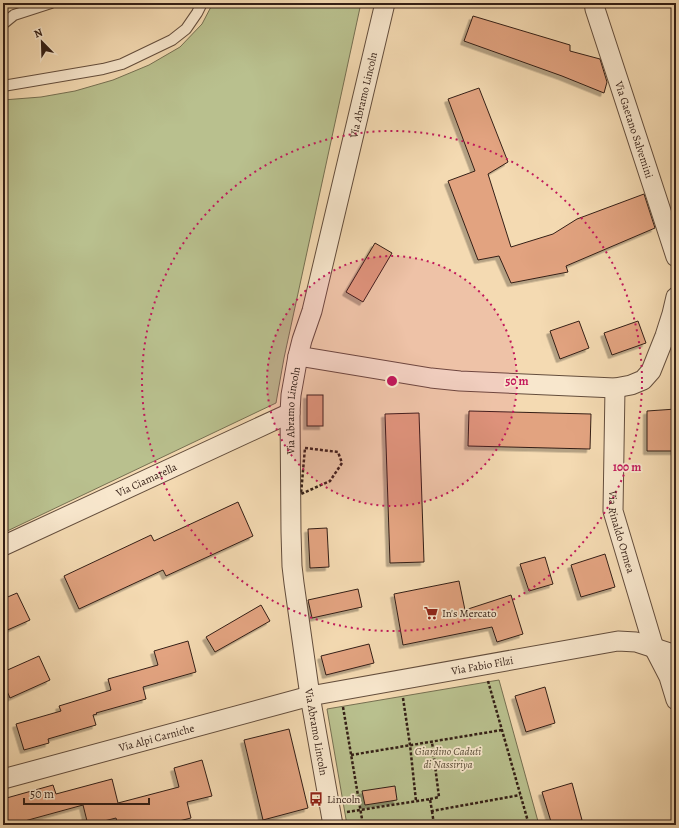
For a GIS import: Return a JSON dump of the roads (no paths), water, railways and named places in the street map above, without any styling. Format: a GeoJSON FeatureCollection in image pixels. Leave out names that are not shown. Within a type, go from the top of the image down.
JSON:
{"type":"FeatureCollection","features":[{"type":"Feature","properties":{"kind":"street","name":"Via Abramo Lincoln"},"geometry":{"type":"LineString","coordinates":[[332,820],[310,696],[292,566],[290,413],[293,382],[298,356],[312,311],[385,3]]}},
{"type":"Feature","properties":{"kind":"street","name":"Via Gaetano Salvemini"},"geometry":{"type":"LineString","coordinates":[[594,3],[676,257]]}},
{"type":"Feature","properties":{"kind":"street"},"geometry":{"type":"LineString","coordinates":[[298,356],[431,378],[460,381],[615,388],[631,385],[643,380],[651,371],[666,336],[676,297]]}},
{"type":"Feature","properties":{"kind":"street","name":"Via Rinaldo Ormea"},"geometry":{"type":"LineString","coordinates":[[615,388],[613,511],[654,648]]}},
{"type":"Feature","properties":{"kind":"street","name":"Via Ciamarella"},"geometry":{"type":"LineString","coordinates":[[3,546],[290,413]]}},
{"type":"Feature","properties":{"kind":"street","name":"Via Fabio Filzi"},"geometry":{"type":"LineString","coordinates":[[310,696],[618,641],[636,642],[676,655]]}},
{"type":"Feature","properties":{"kind":"street"},"geometry":{"type":"LineString","coordinates":[[654,648],[669,677],[676,700]]}},
{"type":"Feature","properties":{"kind":"street","name":"Via Alpi Carniche"},"geometry":{"type":"LineString","coordinates":[[3,779],[310,696]]}},
{"type":"Feature","properties":{"kind":"lane"},"geometry":{"type":"LineString","coordinates":[[3,24],[14,15],[51,3]]}},
{"type":"Feature","properties":{"kind":"lane"},"geometry":{"type":"LineString","coordinates":[[3,86],[102,69],[122,64],[172,40],[186,29],[198,13],[202,3]]}},
{"type":"Feature","properties":{"kind":"place","name":"In's Mercato"},"geometry":{"type":"Point","coordinates":[431,613]}},
{"type":"Feature","properties":{"kind":"place","name":"Lincoln"},"geometry":{"type":"Point","coordinates":[316,799]}},
{"type":"Feature","properties":{"kind":"park label","name":"Giardino Caduti di Nassiriya"},"geometry":{"type":"Point","coordinates":[448,757]}}]}
